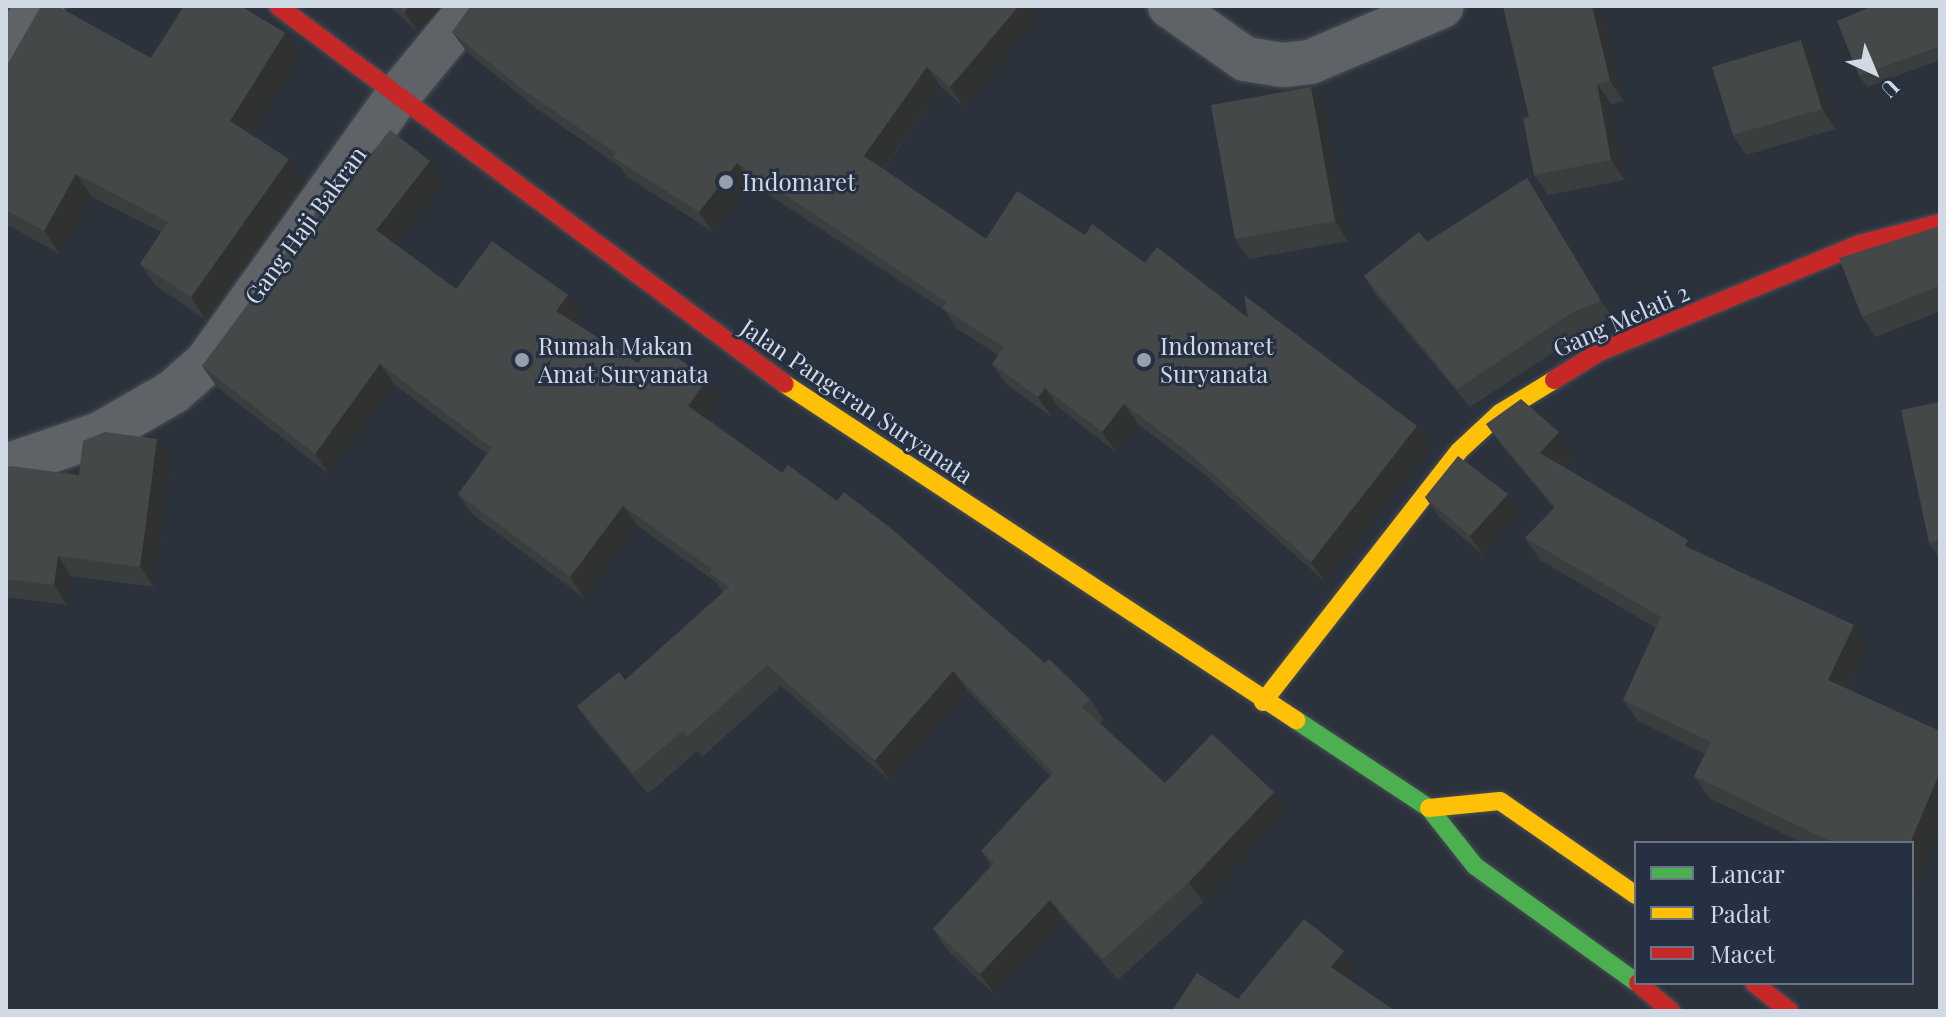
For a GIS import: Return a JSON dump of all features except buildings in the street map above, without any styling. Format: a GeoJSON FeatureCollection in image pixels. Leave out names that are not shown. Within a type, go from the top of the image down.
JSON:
{"type":"FeatureCollection","features":[{"type":"Feature","properties":{"kind":"main road","name":"Jalan Pangeran Suryanata"},"geometry":{"type":"LineString","coordinates":[[278,6],[778,379],[1263,702],[1429,808],[1475,866],[1634,980]]}},
{"type":"Feature","properties":{"kind":"main road","name":"Gang Melati 2"},"geometry":{"type":"LineString","coordinates":[[1263,702],[1459,451],[1500,413],[1599,352],[1860,244],[1940,223]]}},
{"type":"Feature","properties":{"kind":"main road"},"geometry":{"type":"LineString","coordinates":[[1429,808],[1500,801],[1634,894]]}},
{"type":"Feature","properties":{"kind":"main road","name":"Jalan Pangeran Suryanata"},"geometry":{"type":"LineString","coordinates":[[1641,985],[1671,1011]]}},
{"type":"Feature","properties":{"kind":"main road"},"geometry":{"type":"LineString","coordinates":[[1756,985],[1789,1011]]}},
{"type":"Feature","properties":{"kind":"street"},"geometry":{"type":"LineString","coordinates":[[6,47],[42,6]]}},
{"type":"Feature","properties":{"kind":"street","name":"Gang Haji Bakran"},"geometry":{"type":"LineString","coordinates":[[6,466],[100,434],[173,392],[207,362],[397,97],[472,6]]}},
{"type":"Feature","properties":{"kind":"street"},"geometry":{"type":"LineString","coordinates":[[1170,6],[1245,59],[1283,65],[1310,62],[1442,6]]}},
{"type":"Feature","properties":{"kind":"traffic: fast"},"geometry":{"type":"LineString","coordinates":[[1296,720],[1429,808],[1475,866],[1634,981]]}},
{"type":"Feature","properties":{"kind":"traffic: slow"},"geometry":{"type":"LineString","coordinates":[[1263,702],[1459,451],[1500,413],[1554,380]]}},
{"type":"Feature","properties":{"kind":"traffic: slow"},"geometry":{"type":"LineString","coordinates":[[785,384],[1296,720]]}},
{"type":"Feature","properties":{"kind":"traffic: slow"},"geometry":{"type":"LineString","coordinates":[[1429,808],[1500,801],[1634,894]]}},
{"type":"Feature","properties":{"kind":"traffic: jam"},"geometry":{"type":"LineString","coordinates":[[278,6],[785,384]]}},
{"type":"Feature","properties":{"kind":"traffic: jam"},"geometry":{"type":"LineString","coordinates":[[1554,380],[1599,352],[1860,244],[1940,223]]}},
{"type":"Feature","properties":{"kind":"traffic: jam"},"geometry":{"type":"LineString","coordinates":[[1640,985],[1671,1011]]}},
{"type":"Feature","properties":{"kind":"traffic: jam"},"geometry":{"type":"LineString","coordinates":[[1756,985],[1789,1011]]}},
{"type":"Feature","properties":{"kind":"place","name":"Indomaret"},"geometry":{"type":"Point","coordinates":[726,182]}},
{"type":"Feature","properties":{"kind":"place","name":"Rumah Makan Amat Suryanata"},"geometry":{"type":"Point","coordinates":[522,360]}},
{"type":"Feature","properties":{"kind":"place","name":"Indomaret Suryanata"},"geometry":{"type":"Point","coordinates":[1144,360]}}]}
